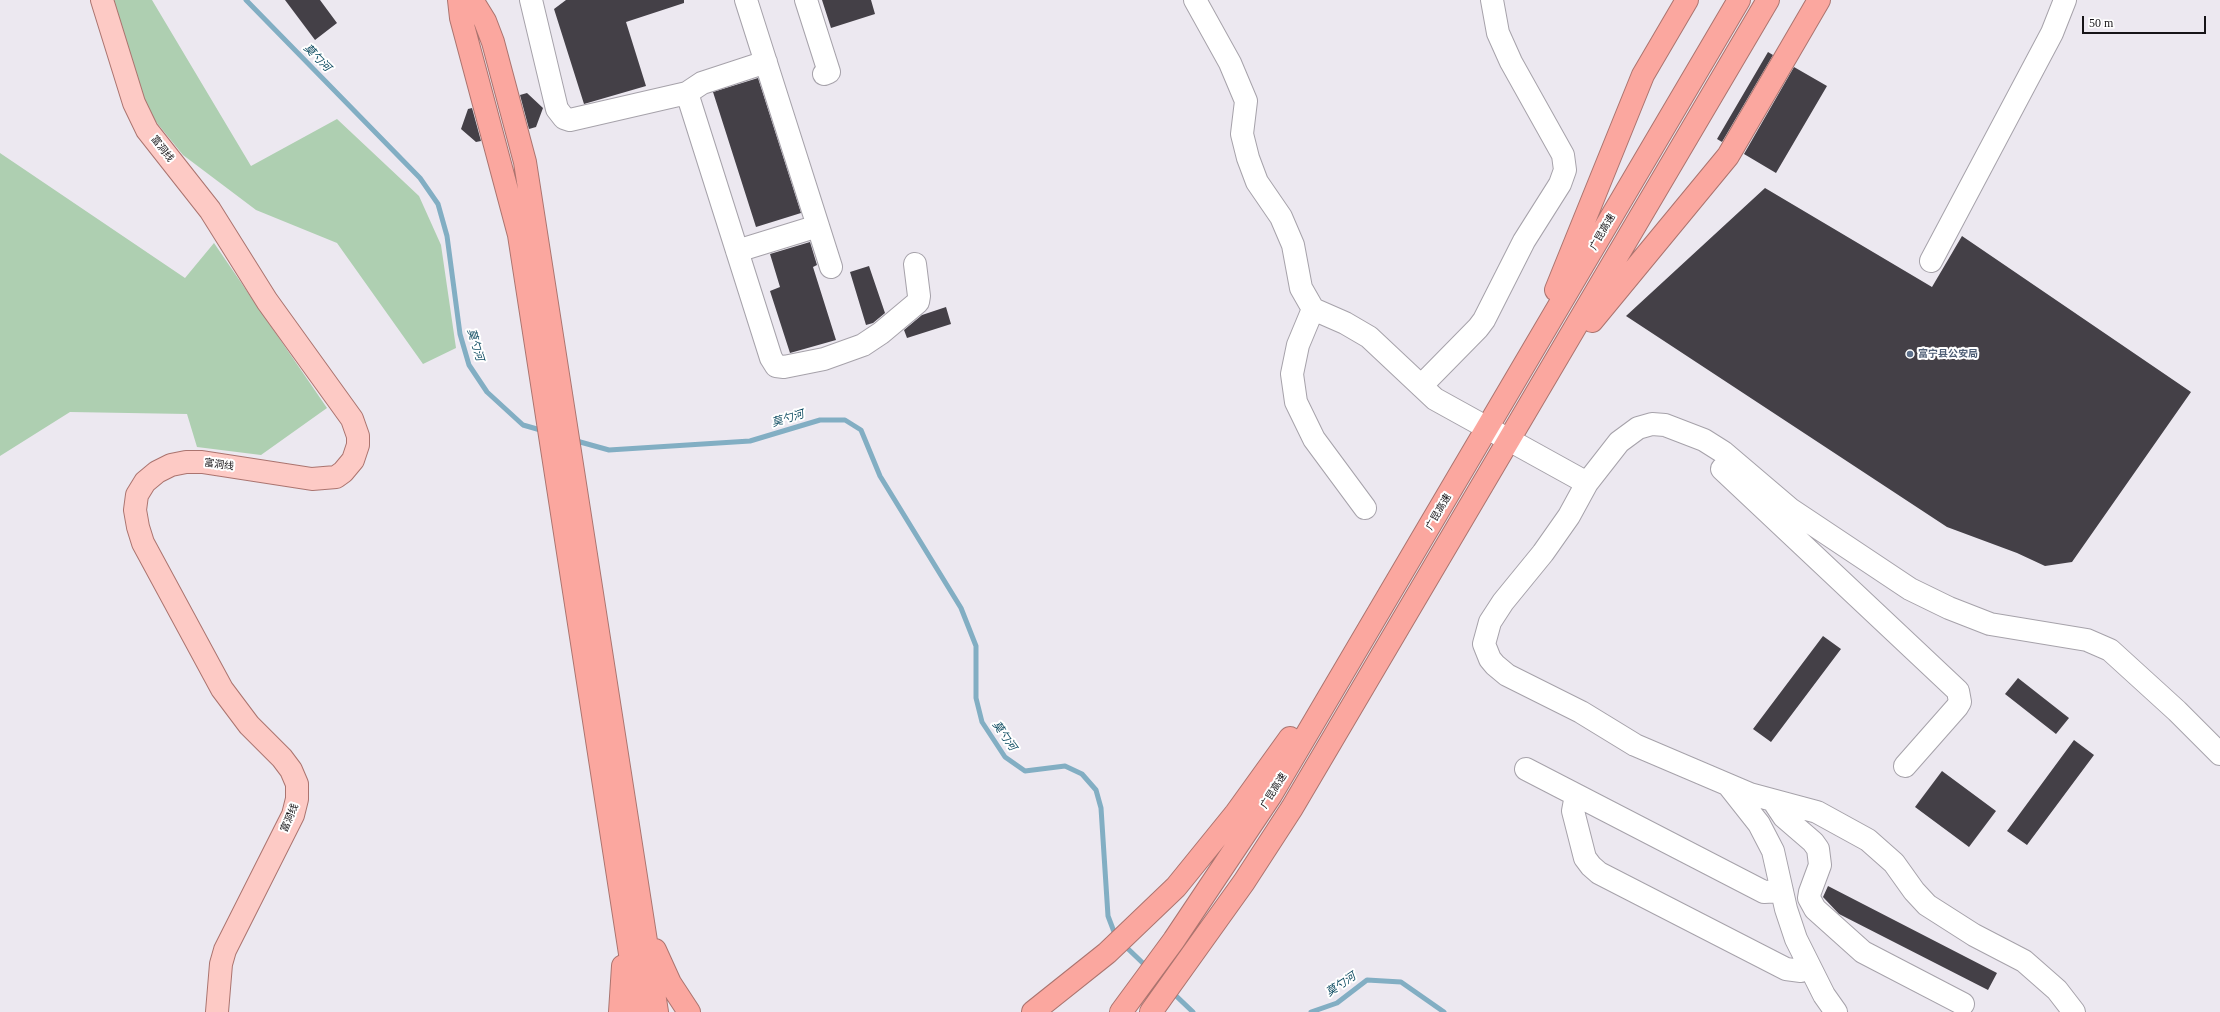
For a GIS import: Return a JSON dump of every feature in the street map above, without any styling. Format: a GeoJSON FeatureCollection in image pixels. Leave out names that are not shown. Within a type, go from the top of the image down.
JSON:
{"type":"FeatureCollection","features":[{"type":"Feature","properties":{"kind":"highway"},"geometry":{"type":"LineString","coordinates":[[459,0],[461,18],[519,235],[549,374]]}},
{"type":"Feature","properties":{"kind":"highway"},"geometry":{"type":"LineString","coordinates":[[472,0],[485,21],[493,42],[525,162],[549,374],[567,492],[627,878],[656,1012]]}},
{"type":"Feature","properties":{"kind":"highway"},"geometry":{"type":"LineString","coordinates":[[1527,361],[1643,75],[1687,0]]}},
{"type":"Feature","properties":{"kind":"highway","name":"广昆高速"},"geometry":{"type":"LineString","coordinates":[[1120,1012],[1210,888],[1269,782],[1449,494],[1739,0]]}},
{"type":"Feature","properties":{"kind":"highway"},"geometry":{"type":"LineString","coordinates":[[1151,1012],[1244,882],[1298,798],[1768,0]]}},
{"type":"Feature","properties":{"kind":"highway"},"geometry":{"type":"LineString","coordinates":[[1549,373],[1728,156],[1820,0]]}},
{"type":"Feature","properties":{"kind":"highway"},"geometry":{"type":"LineString","coordinates":[[1033,1012],[1070,984],[1142,921],[1269,782]]}},
{"type":"Feature","properties":{"kind":"highway"},"geometry":{"type":"LineString","coordinates":[[620,1012],[627,878]]}},
{"type":"Feature","properties":{"kind":"highway"},"geometry":{"type":"LineString","coordinates":[[627,878],[639,1012]]}},
{"type":"Feature","properties":{"kind":"highway"},"geometry":{"type":"LineString","coordinates":[[627,878],[646,918],[659,962],[670,983],[689,1012]]}},
{"type":"Feature","properties":{"kind":"main road","name":"富洞线"},"geometry":{"type":"LineString","coordinates":[[102,0],[134,103],[147,130],[210,210],[264,295],[352,419],[358,436],[358,444],[353,460],[344,472],[336,476],[312,479],[202,462],[186,462],[171,465],[157,472],[145,482],[137,495],[135,510],[143,543],[222,689],[249,725],[282,758],[291,770],[297,784],[297,799],[293,815],[225,950],[221,964],[217,1012]]}},
{"type":"Feature","properties":{"kind":"street"},"geometry":{"type":"LineString","coordinates":[[531,0],[558,109],[564,118],[576,120],[687,93],[702,83],[766,62]]}},
{"type":"Feature","properties":{"kind":"street"},"geometry":{"type":"LineString","coordinates":[[746,0],[831,267]]}},
{"type":"Feature","properties":{"kind":"street"},"geometry":{"type":"LineString","coordinates":[[806,0],[829,72],[824,74]]}},
{"type":"Feature","properties":{"kind":"street"},"geometry":{"type":"LineString","coordinates":[[1195,0],[1230,63],[1246,101],[1242,134],[1248,158],[1257,182],[1281,217],[1294,245],[1301,288],[1313,309],[1345,323],[1369,336],[1444,406],[1587,483]]}},
{"type":"Feature","properties":{"kind":"street"},"geometry":{"type":"LineString","coordinates":[[1421,386],[1481,324],[1524,241],[1560,184],[1565,170],[1563,155],[1511,62],[1498,33],[1492,0]]}},
{"type":"Feature","properties":{"kind":"street"},"geometry":{"type":"LineString","coordinates":[[1931,261],[2052,33],[2065,0]]}},
{"type":"Feature","properties":{"kind":"street"},"geometry":{"type":"LineString","coordinates":[[687,93],[771,358],[776,366],[780,367],[824,359],[863,345],[881,333],[918,302],[919,296],[914,264]]}},
{"type":"Feature","properties":{"kind":"street"},"geometry":{"type":"LineString","coordinates":[[737,251],[818,226]]}},
{"type":"Feature","properties":{"kind":"street"},"geometry":{"type":"LineString","coordinates":[[1313,309],[1296,352],[1292,374],[1296,402],[1314,439],[1364,508]]}},
{"type":"Feature","properties":{"kind":"street"},"geometry":{"type":"LineString","coordinates":[[2074,1012],[2057,990],[2024,961],[1974,935],[1927,905],[1914,891],[1894,863],[1868,840],[1817,812],[1774,802],[1728,785],[1635,745],[1582,712],[1507,675],[1495,665],[1486,651],[1485,637],[1490,622],[1503,602],[1543,553],[1569,516],[1587,483],[1619,442],[1638,428],[1652,424],[1665,425],[1691,435],[1723,452],[1790,509],[1910,589],[1949,608],[1990,624],[2087,640],[2110,650],[2171,705],[2220,754]]}},
{"type":"Feature","properties":{"kind":"street"},"geometry":{"type":"LineString","coordinates":[[1691,435],[1696,445],[1958,691],[1960,702],[1957,707],[1905,766]]}},
{"type":"Feature","properties":{"kind":"street"},"geometry":{"type":"LineString","coordinates":[[1526,769],[1764,892],[1782,891]]}},
{"type":"Feature","properties":{"kind":"street"},"geometry":{"type":"LineString","coordinates":[[1728,785],[1759,824],[1769,844],[1786,909],[1796,939],[1808,967],[1836,1012]]}},
{"type":"Feature","properties":{"kind":"street"},"geometry":{"type":"LineString","coordinates":[[1576,795],[1573,811],[1586,858],[1591,866],[1599,873],[1786,969],[1794,971],[1808,967]]}},
{"type":"Feature","properties":{"kind":"street"},"geometry":{"type":"LineString","coordinates":[[1774,802],[1784,817],[1813,842],[1818,849],[1820,865],[1809,898],[1815,909],[1863,952],[1963,1004]]}},
{"type":"Feature","properties":{"kind":"green space"},"geometry":{"type":"Polygon","coordinates":[[[110,0],[152,0],[251,166],[337,119],[419,196],[441,245],[456,348],[423,364],[337,243],[256,210],[183,155],[148,112],[110,0]]]}},
{"type":"Feature","properties":{"kind":"green space"},"geometry":{"type":"Polygon","coordinates":[[[0,153],[185,278],[214,243],[327,408],[261,455],[197,447],[187,414],[70,412],[0,456],[0,153]]]}},
{"type":"Feature","properties":{"kind":"building"},"geometry":{"type":"Polygon","coordinates":[[[285,0],[320,0],[337,23],[315,40],[285,0]]]}},
{"type":"Feature","properties":{"kind":"building"},"geometry":{"type":"Polygon","coordinates":[[[566,0],[684,0],[684,3],[626,22],[646,86],[584,104],[554,9],[566,0]]]}},
{"type":"Feature","properties":{"kind":"building"},"geometry":{"type":"Polygon","coordinates":[[[822,0],[871,0],[875,14],[831,28],[822,0]]]}},
{"type":"Feature","properties":{"kind":"building"},"geometry":{"type":"Polygon","coordinates":[[[1768,52],[1773,55],[1722,142],[1717,139],[1768,52]]]}},
{"type":"Feature","properties":{"kind":"building"},"geometry":{"type":"Polygon","coordinates":[[[1794,67],[1827,86],[1776,173],[1744,154],[1794,67]]]}},
{"type":"Feature","properties":{"kind":"building"},"geometry":{"type":"Polygon","coordinates":[[[758,78],[801,213],[756,227],[713,92],[758,78]]]}},
{"type":"Feature","properties":{"kind":"building"},"geometry":{"type":"Polygon","coordinates":[[[527,93],[543,108],[536,127],[529,129],[520,95],[527,93]]]}},
{"type":"Feature","properties":{"kind":"building"},"geometry":{"type":"Polygon","coordinates":[[[472,108],[481,141],[476,142],[461,129],[468,109],[472,108]]]}},
{"type":"Feature","properties":{"kind":"building","name":"富宁县公安局"},"geometry":{"type":"Polygon","coordinates":[[[1765,188],[1932,287],[1962,236],[2191,392],[2072,562],[2045,566],[2017,553],[1947,527],[1626,316],[1765,188]]]}},
{"type":"Feature","properties":{"kind":"building"},"geometry":{"type":"Polygon","coordinates":[[[810,242],[817,265],[813,267],[836,340],[790,353],[770,291],[780,287],[770,254],[810,242]]]}},
{"type":"Feature","properties":{"kind":"building"},"geometry":{"type":"Polygon","coordinates":[[[869,266],[885,313],[873,323],[866,325],[850,272],[869,266]]]}},
{"type":"Feature","properties":{"kind":"building"},"geometry":{"type":"Polygon","coordinates":[[[946,307],[951,324],[907,338],[904,330],[922,315],[946,307]]]}},
{"type":"Feature","properties":{"kind":"building"},"geometry":{"type":"Polygon","coordinates":[[[1823,636],[1841,649],[1771,742],[1753,729],[1823,636]]]}},
{"type":"Feature","properties":{"kind":"building"},"geometry":{"type":"Polygon","coordinates":[[[2018,678],[2069,718],[2056,734],[2005,694],[2018,678]]]}},
{"type":"Feature","properties":{"kind":"building"},"geometry":{"type":"Polygon","coordinates":[[[2074,740],[2094,755],[2027,845],[2007,831],[2074,740]]]}},
{"type":"Feature","properties":{"kind":"building"},"geometry":{"type":"Polygon","coordinates":[[[1942,771],[1996,811],[1969,847],[1915,807],[1942,771]]]}},
{"type":"Feature","properties":{"kind":"building"},"geometry":{"type":"Polygon","coordinates":[[[1828,886],[1997,973],[1988,990],[1839,914],[1823,897],[1828,886]]]}},
{"type":"Feature","properties":{"kind":"waterway","name":"莫勺河"},"geometry":{"type":"LineString","coordinates":[[246,0],[420,178],[438,204],[447,236],[460,334],[469,365],[487,392],[523,425],[544,431]]}},
{"type":"Feature","properties":{"kind":"waterway","name":"莫勺河"},"geometry":{"type":"LineString","coordinates":[[573,440],[609,450],[750,441],[820,420],[845,420],[861,430],[880,476],[961,608],[976,646],[976,698],[982,722],[1005,757],[1025,771],[1065,766],[1082,774],[1096,790],[1101,808],[1108,916],[1116,937]]}},
{"type":"Feature","properties":{"kind":"waterway","name":"莫勺河"},"geometry":{"type":"LineString","coordinates":[[1123,944],[1148,968]]}},
{"type":"Feature","properties":{"kind":"waterway","name":"莫勺河"},"geometry":{"type":"LineString","coordinates":[[1311,1012],[1337,1003],[1367,980],[1401,982],[1444,1012]]}},
{"type":"Feature","properties":{"kind":"waterway","name":"莫勺河"},"geometry":{"type":"LineString","coordinates":[[1172,992],[1193,1012]]}},
{"type":"Feature","properties":{"kind":"place","name":"富宁县公安局"},"geometry":{"type":"Point","coordinates":[1910,354]}}]}
